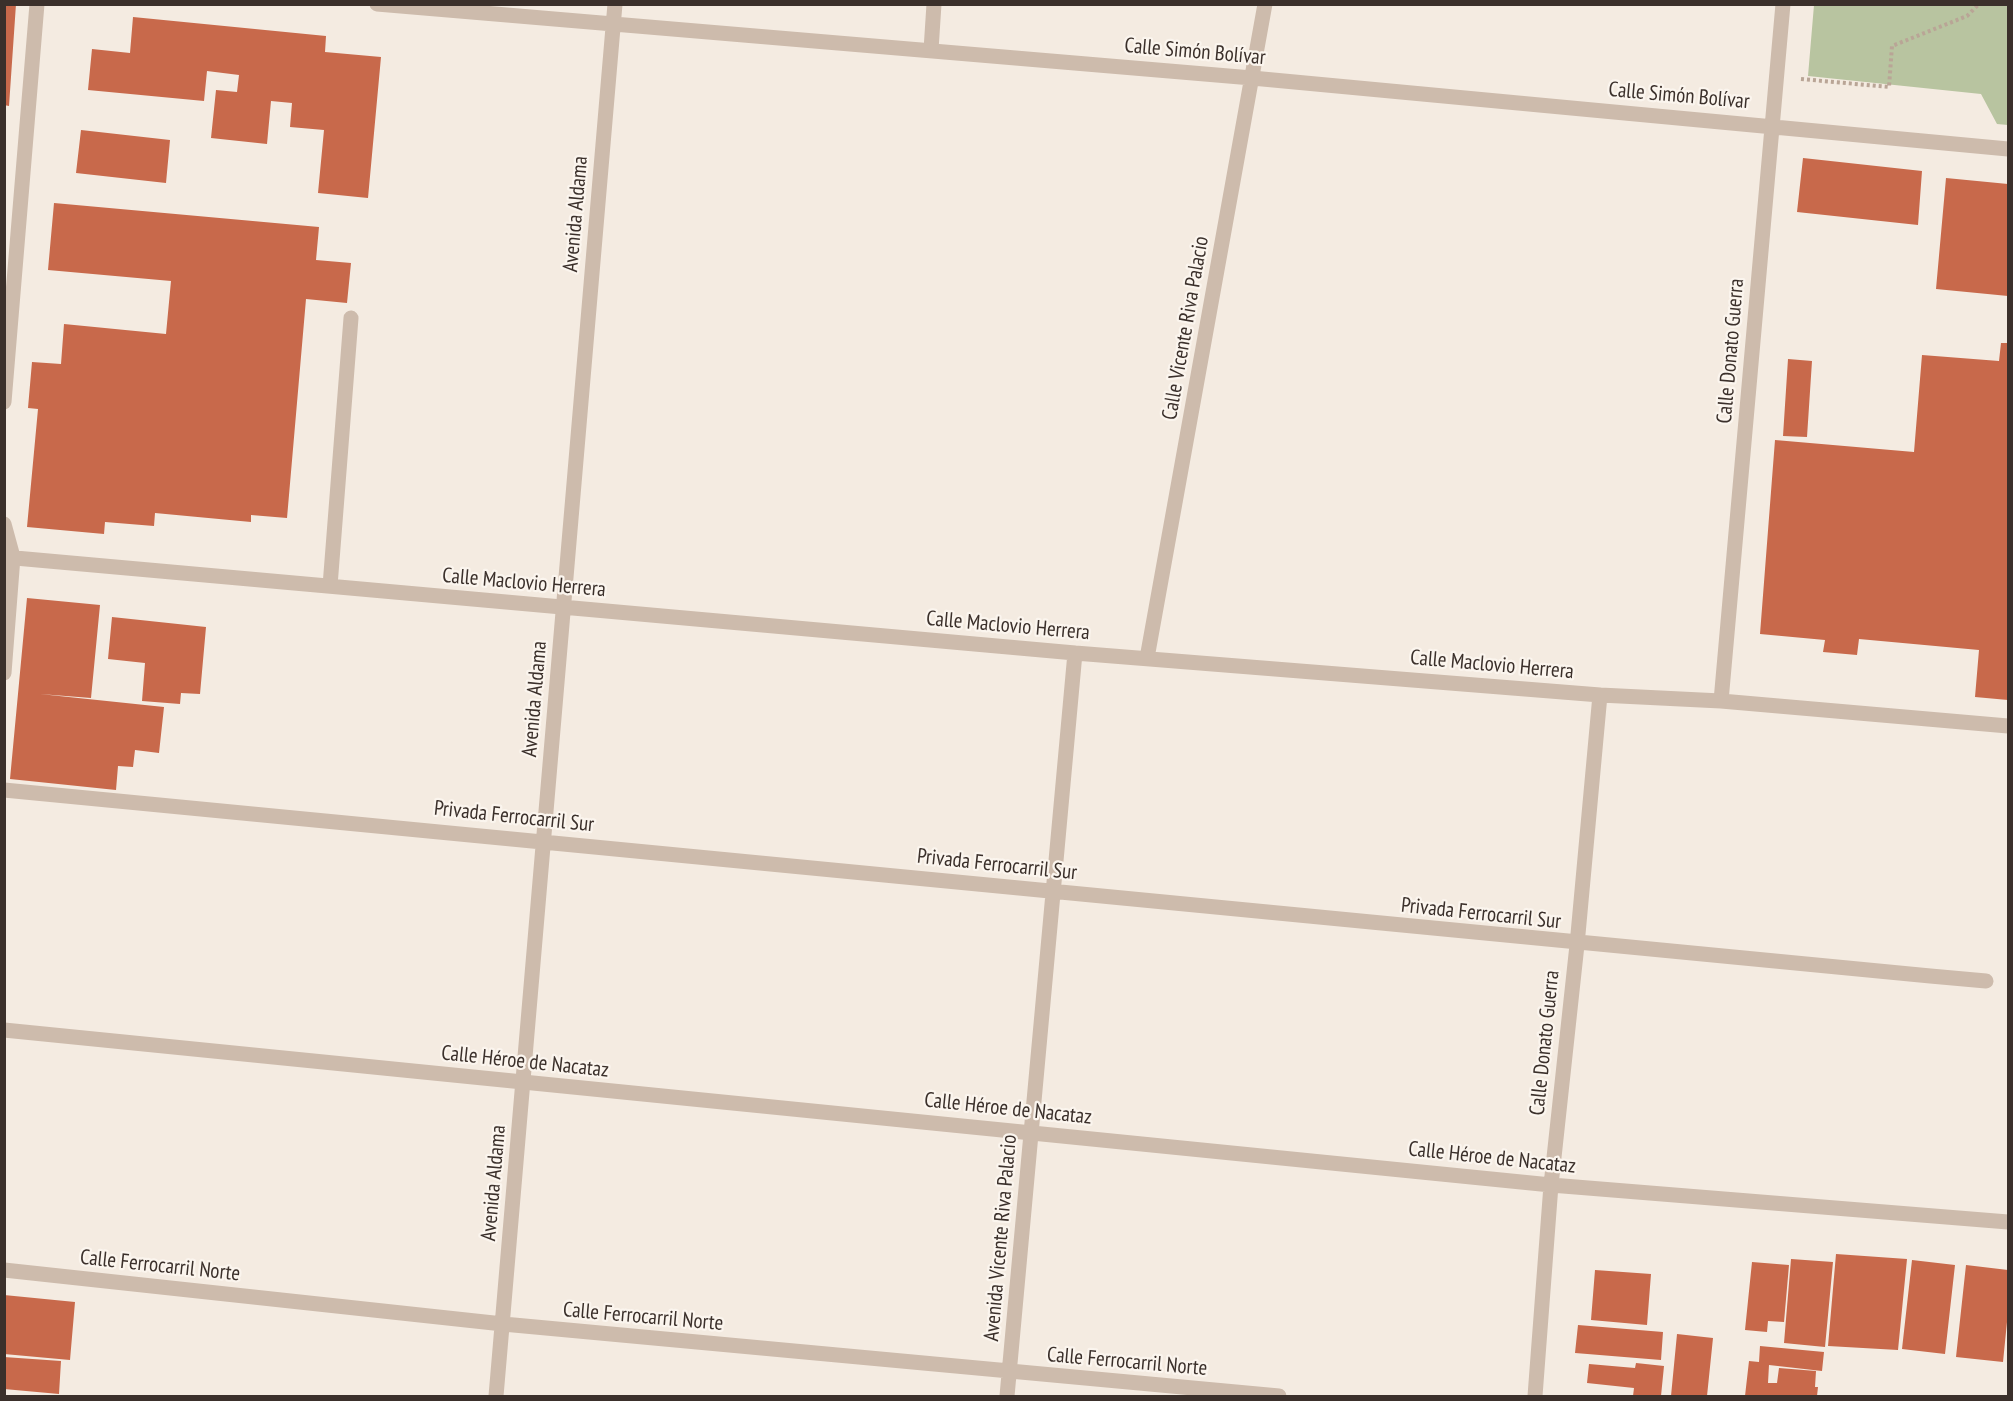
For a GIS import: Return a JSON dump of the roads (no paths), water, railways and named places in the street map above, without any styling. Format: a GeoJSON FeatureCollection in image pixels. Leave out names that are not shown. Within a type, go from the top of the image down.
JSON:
{"type":"FeatureCollection","features":[{"type":"Feature","properties":{"kind":"street"},"geometry":{"type":"LineString","coordinates":[[4,402],[37,4]]}},
{"type":"Feature","properties":{"kind":"street","name":"Calle Simón Bolívar"},"geometry":{"type":"LineString","coordinates":[[377,4],[1252,78],[2008,149]]}},
{"type":"Feature","properties":{"kind":"street","name":"Avenida Aldama"},"geometry":{"type":"LineString","coordinates":[[496,1396],[615,4]]}},
{"type":"Feature","properties":{"kind":"street"},"geometry":{"type":"LineString","coordinates":[[931,50],[934,4]]}},
{"type":"Feature","properties":{"kind":"street","name":"Calle Vicente Riva Palacio"},"geometry":{"type":"LineString","coordinates":[[1147,658],[1265,4]]}},
{"type":"Feature","properties":{"kind":"street","name":"Calle Donato Guerra"},"geometry":{"type":"LineString","coordinates":[[1721,701],[1783,4]]}},
{"type":"Feature","properties":{"kind":"street"},"geometry":{"type":"LineString","coordinates":[[330,586],[351,318]]}},
{"type":"Feature","properties":{"kind":"street"},"geometry":{"type":"LineString","coordinates":[[4,524],[9,557],[4,673]]}},
{"type":"Feature","properties":{"kind":"street","name":"Calle Maclovio Herrera"},"geometry":{"type":"LineString","coordinates":[[9,557],[1075,653],[1600,694],[1721,701],[2008,726]]}},
{"type":"Feature","properties":{"kind":"street","name":"Avenida Vicente Riva Palacio"},"geometry":{"type":"LineString","coordinates":[[1007,1396],[1075,653]]}},
{"type":"Feature","properties":{"kind":"street","name":"Calle Donato Guerra"},"geometry":{"type":"LineString","coordinates":[[1535,1396],[1551,1185],[1577,945],[1600,694]]}},
{"type":"Feature","properties":{"kind":"street","name":"Privada Ferrocarril Sur"},"geometry":{"type":"LineString","coordinates":[[4,790],[544,841],[1577,945],[1986,981]]}},
{"type":"Feature","properties":{"kind":"street","name":"Calle Héroe de Nacataz"},"geometry":{"type":"LineString","coordinates":[[4,1030],[1551,1185],[2008,1222]]}},
{"type":"Feature","properties":{"kind":"street","name":"Calle Ferrocarril Norte"},"geometry":{"type":"LineString","coordinates":[[4,1270],[503,1324],[1009,1373],[1279,1396]]}}]}
